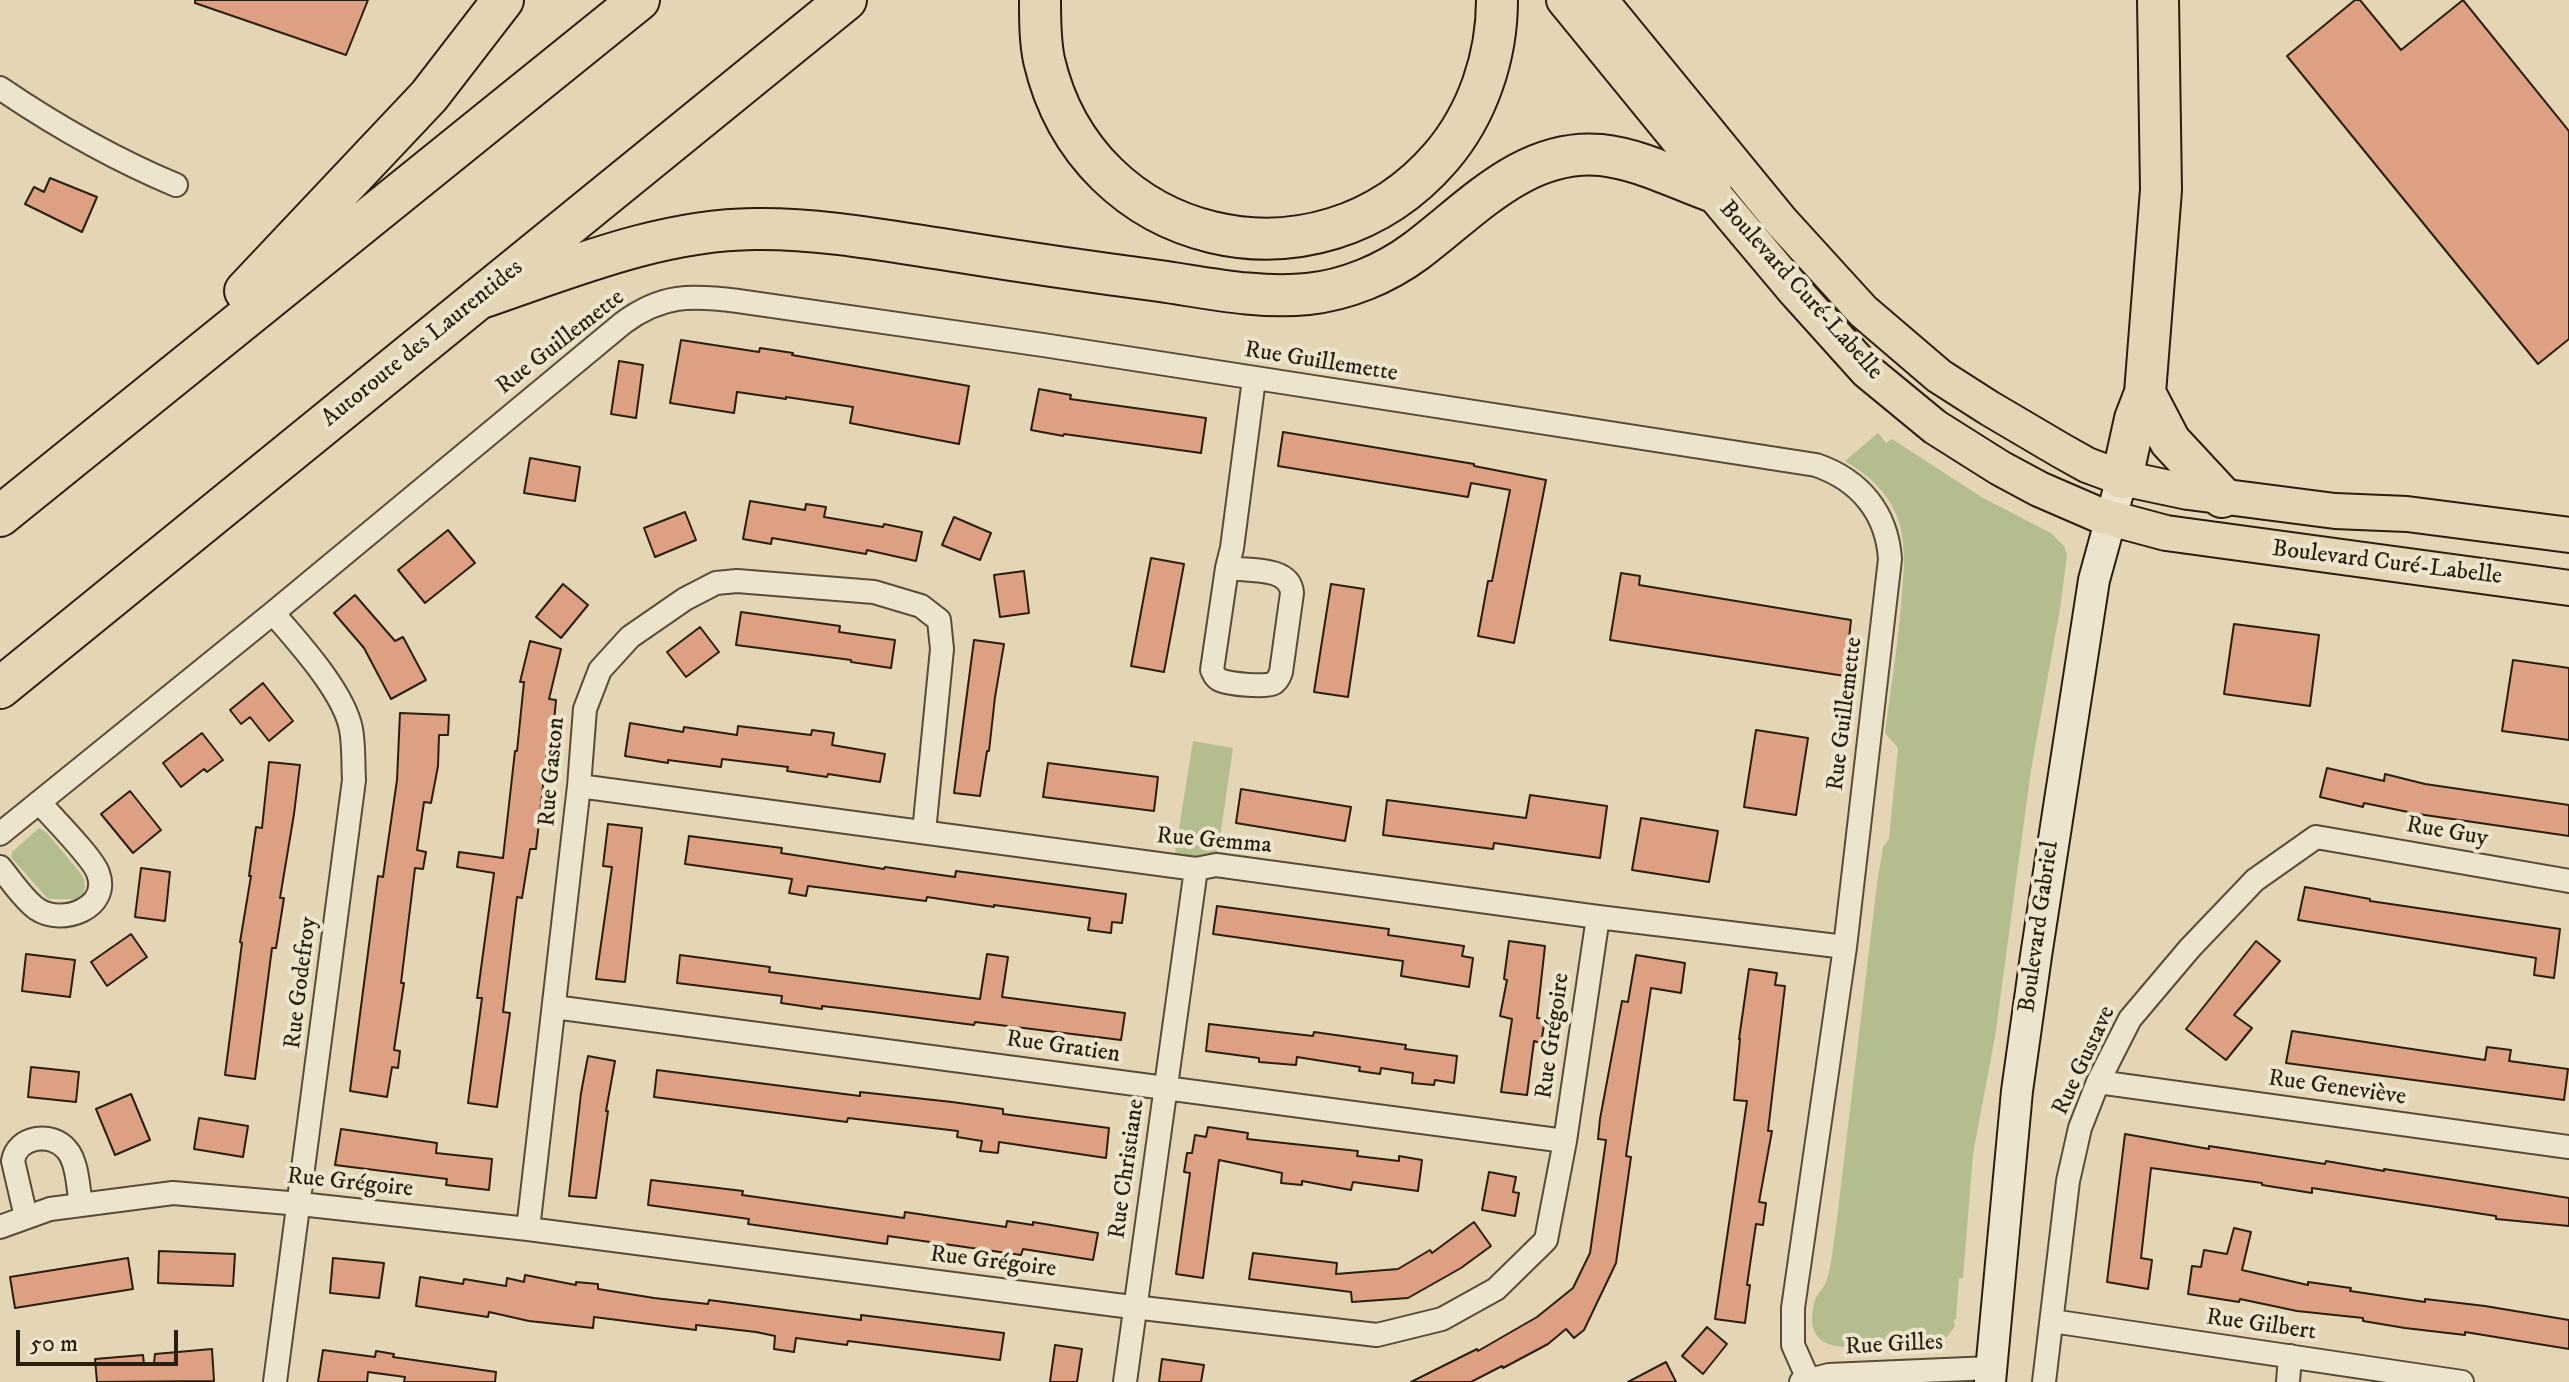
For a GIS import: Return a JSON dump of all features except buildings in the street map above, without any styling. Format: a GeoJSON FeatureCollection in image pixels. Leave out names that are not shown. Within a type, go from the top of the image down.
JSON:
{"type":"FeatureCollection","features":[{"type":"Feature","properties":{"kind":"highway"},"geometry":{"type":"LineString","coordinates":[[138,404],[402,126],[458,61],[503,0]]}},
{"type":"Feature","properties":{"kind":"highway"},"geometry":{"type":"LineString","coordinates":[[0,516],[639,0]]}},
{"type":"Feature","properties":{"kind":"highway","name":"Autoroute des Laurentides"},"geometry":{"type":"LineString","coordinates":[[0,688],[846,0]]}},
{"type":"Feature","properties":{"kind":"highway"},"geometry":{"type":"LineString","coordinates":[[1040,0],[1044,60],[1055,95],[1080,143],[1104,171],[1133,197],[1176,222],[1229,236],[1280,239],[1329,231],[1360,219],[1399,196],[1434,165],[1455,140],[1478,96],[1492,47],[1497,0]]}},
{"type":"Feature","properties":{"kind":"highway"},"geometry":{"type":"LineString","coordinates":[[2122,478],[2135,419],[2145,393],[2161,190],[2158,0]]}},
{"type":"Feature","properties":{"kind":"highway"},"geometry":{"type":"LineString","coordinates":[[478,299],[650,244],[703,232],[753,229],[877,239],[1235,291],[1310,294],[1355,284],[1387,269],[1414,253],[1470,205],[1504,182],[1559,158],[1617,157],[1711,191]]}},
{"type":"Feature","properties":{"kind":"highway"},"geometry":{"type":"LineString","coordinates":[[2145,393],[2170,441],[2222,497]]}},
{"type":"Feature","properties":{"kind":"main road","name":"Boulevard Curé-Labelle"},"geometry":{"type":"LineString","coordinates":[[1564,0],[1680,142],[1711,191],[1837,339],[1904,404],[2000,468],[2064,501],[2110,519],[2166,533],[2569,588]]}},
{"type":"Feature","properties":{"kind":"main road","name":"Boulevard Curé-Labelle"},"geometry":{"type":"LineString","coordinates":[[1600,0],[1750,185],[1863,311],[1939,376],[2087,465],[2150,486],[2222,497],[2335,511],[2407,514],[2569,535]]}},
{"type":"Feature","properties":{"kind":"street"},"geometry":{"type":"LineString","coordinates":[[0,88],[107,153],[176,185]]}},
{"type":"Feature","properties":{"kind":"street","name":"Rue Guillemette"},"geometry":{"type":"LineString","coordinates":[[0,834],[623,323],[639,311],[670,299],[699,297],[738,301],[1806,463],[1836,473],[1862,492],[1880,518],[1888,538],[1890,559],[1845,947],[1792,1327],[1793,1345],[1804,1380]]}},
{"type":"Feature","properties":{"kind":"street"},"geometry":{"type":"LineString","coordinates":[[1227,568],[1281,575],[1291,585],[1281,672],[1271,685],[1224,681],[1213,673],[1227,568],[1232,548],[1254,379]]}},
{"type":"Feature","properties":{"kind":"street","name":"Boulevard Gabriel"},"geometry":{"type":"LineString","coordinates":[[1990,1375],[2017,1091],[2028,1012],[2094,580],[2122,478]]}},
{"type":"Feature","properties":{"kind":"street","name":"Rue Gaston"},"geometry":{"type":"LineString","coordinates":[[528,1229],[579,786],[585,709],[600,670],[630,637],[685,599],[716,583],[737,581],[874,592],[921,606],[939,620],[942,649],[924,832]]}},
{"type":"Feature","properties":{"kind":"street","name":"Rue Godefroy"},"geometry":{"type":"LineString","coordinates":[[273,613],[335,694],[350,727],[354,780],[275,1382]]}},
{"type":"Feature","properties":{"kind":"street","name":"Rue Gemma"},"geometry":{"type":"LineString","coordinates":[[579,786],[1196,869],[1216,865],[1845,947]]}},
{"type":"Feature","properties":{"kind":"street"},"geometry":{"type":"LineString","coordinates":[[0,867],[33,906],[44,913],[74,915],[97,897],[101,883],[96,868],[39,802]]}},
{"type":"Feature","properties":{"kind":"street","name":"Rue Guy"},"geometry":{"type":"LineString","coordinates":[[2316,837],[2569,881]]}},
{"type":"Feature","properties":{"kind":"street","name":"Rue Gustave"},"geometry":{"type":"LineString","coordinates":[[2044,1382],[2068,1181],[2080,1128],[2098,1082],[2130,1019],[2190,948],[2255,880],[2316,837]]}},
{"type":"Feature","properties":{"kind":"street","name":"Rue Christiane"},"geometry":{"type":"LineString","coordinates":[[1125,1382],[1196,869]]}},
{"type":"Feature","properties":{"kind":"street","name":"Rue Grégoire"},"geometry":{"type":"LineString","coordinates":[[0,1227],[50,1209],[173,1193],[528,1229],[1135,1308],[1377,1335],[1442,1319],[1496,1289],[1546,1240],[1565,1141],[1598,917]]}},
{"type":"Feature","properties":{"kind":"street","name":"Rue Gratien"},"geometry":{"type":"LineString","coordinates":[[554,1007],[1565,1141]]}},
{"type":"Feature","properties":{"kind":"street","name":"Rue Geneviève"},"geometry":{"type":"LineString","coordinates":[[2098,1082],[2569,1147]]}},
{"type":"Feature","properties":{"kind":"street"},"geometry":{"type":"LineString","coordinates":[[26,1217],[13,1161],[15,1151],[23,1141],[56,1142],[67,1149],[72,1159],[81,1205]]}},
{"type":"Feature","properties":{"kind":"street","name":"Rue Gilbert"},"geometry":{"type":"LineString","coordinates":[[2052,1321],[2462,1382]]}},
{"type":"Feature","properties":{"kind":"street"},"geometry":{"type":"LineString","coordinates":[[2288,1382],[2290,1356]]}},
{"type":"Feature","properties":{"kind":"street","name":"Rue Gilles"},"geometry":{"type":"LineString","coordinates":[[1804,1380],[1843,1374],[1990,1375]]}},
{"type":"Feature","properties":{"kind":"green space"},"geometry":{"type":"Polygon","coordinates":[[[1878,433],[1886,443],[1892,439],[1983,498],[2051,533],[2064,546],[2067,555],[2031,770],[1995,1037],[1973,1154],[1963,1278],[1959,1278],[1956,1319],[1953,1320],[1955,1326],[1948,1336],[1936,1343],[1841,1347],[1821,1340],[1812,1320],[1815,1301],[1830,1269],[1877,884],[1883,847],[1889,839],[1898,748],[1885,733],[1904,569],[1901,528],[1883,493],[1845,461],[1878,433]]]}},
{"type":"Feature","properties":{"kind":"green space"},"geometry":{"type":"Polygon","coordinates":[[[1193,741],[1233,748],[1216,865],[1173,866],[1193,741]]]}},
{"type":"Feature","properties":{"kind":"green space"},"geometry":{"type":"Polygon","coordinates":[[[39,828],[46,832],[82,875],[85,887],[79,899],[48,899],[11,857],[12,852],[39,828]]]}}]}
